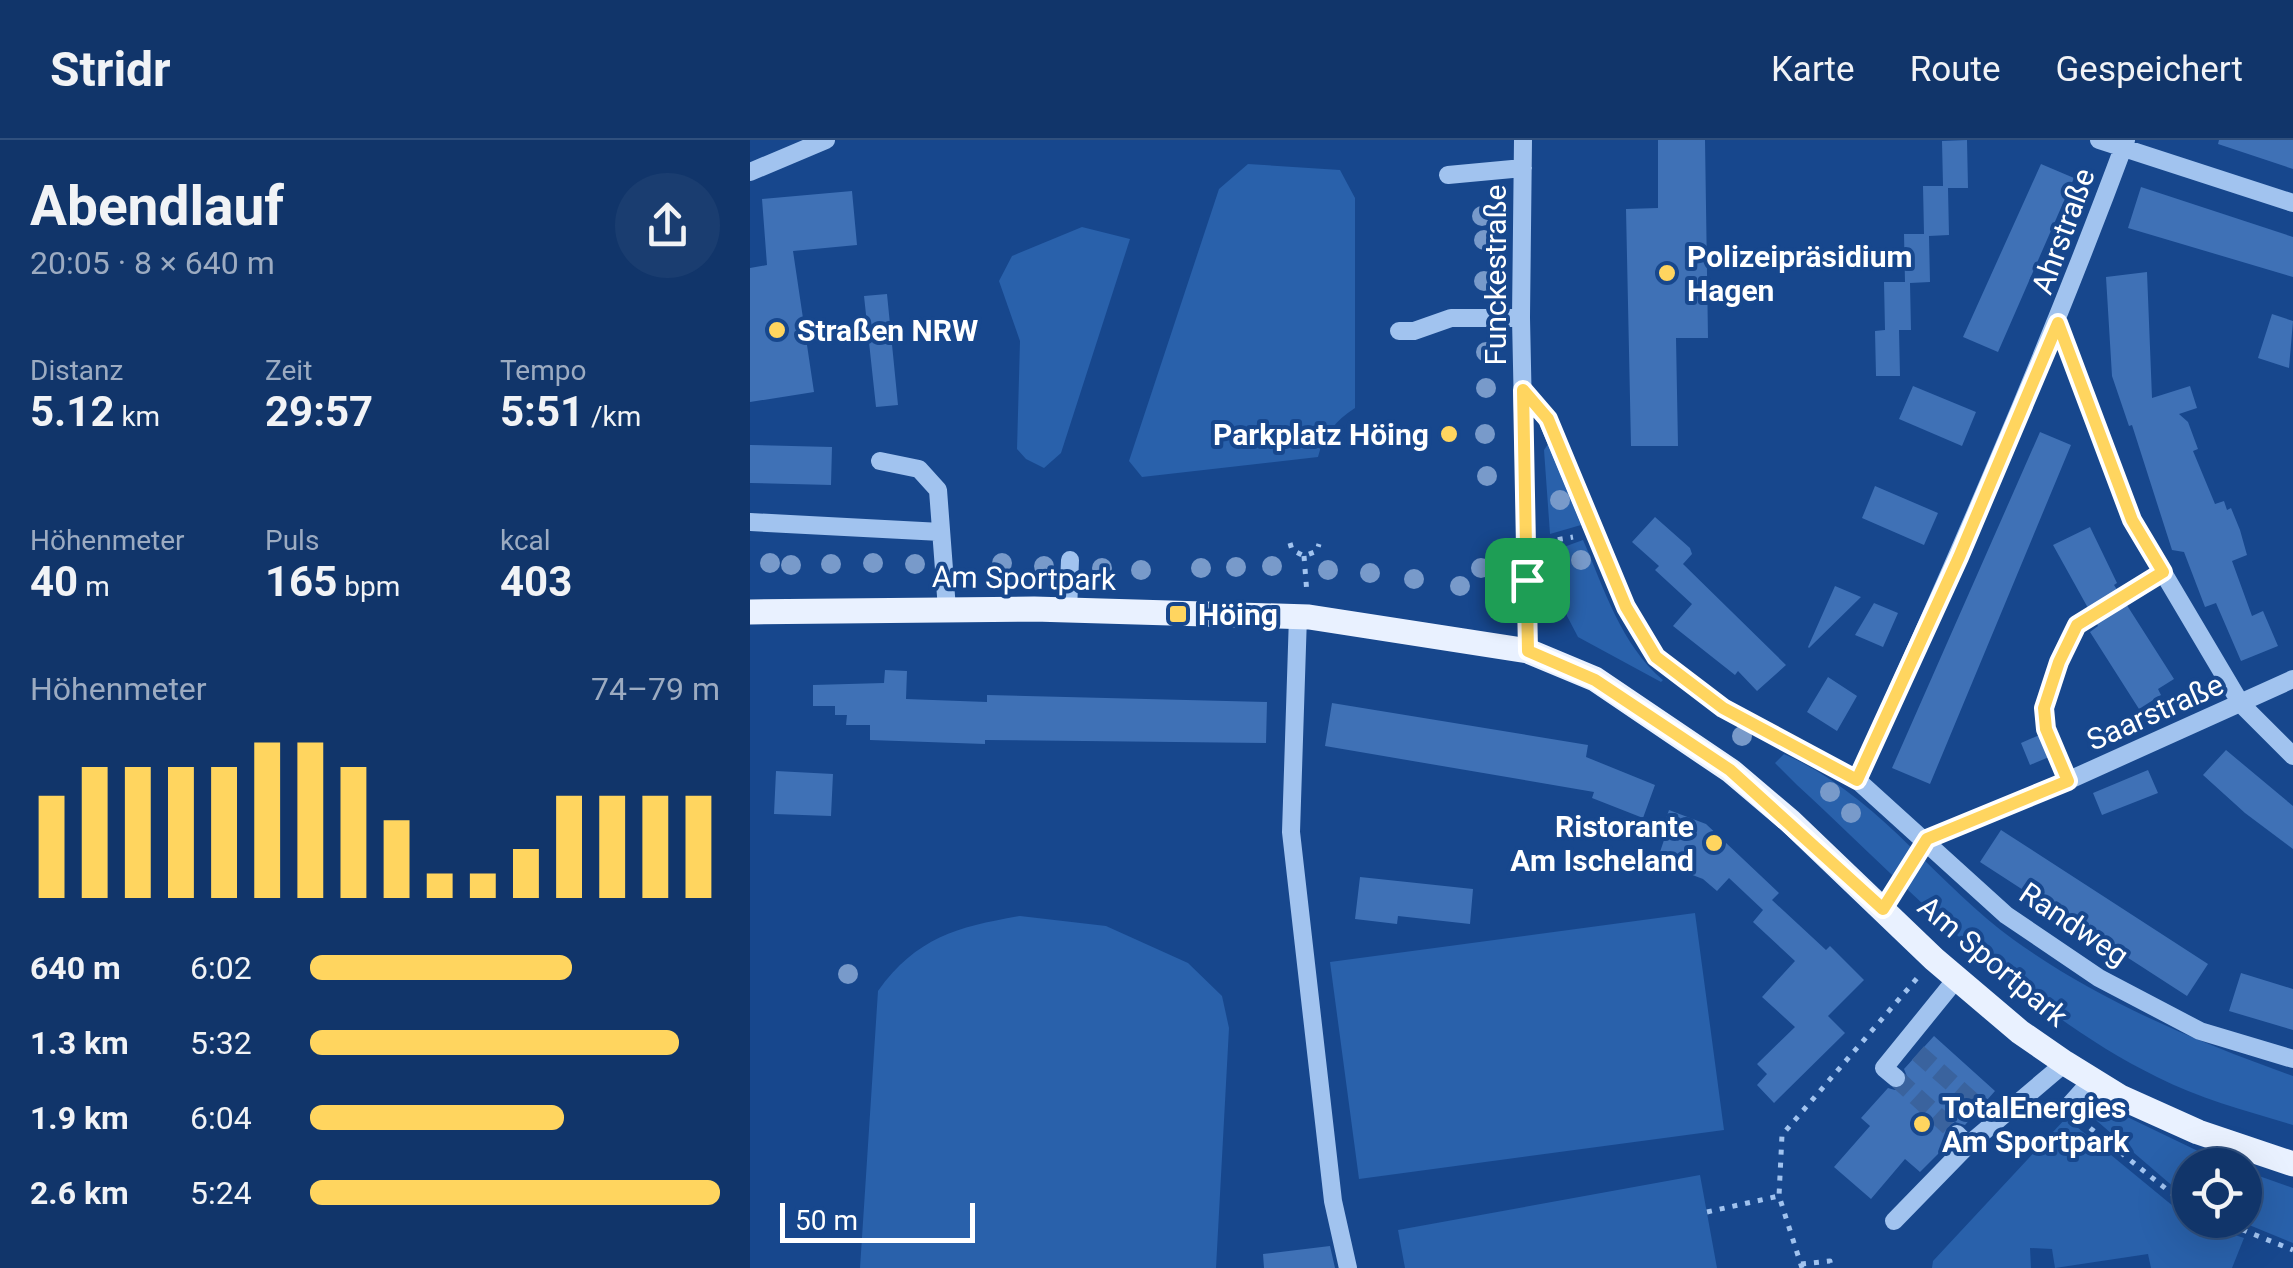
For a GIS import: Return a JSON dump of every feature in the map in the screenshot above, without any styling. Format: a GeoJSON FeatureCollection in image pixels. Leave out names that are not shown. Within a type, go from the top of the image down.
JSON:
{"type":"FeatureCollection","features":[{"type":"Feature","properties":{"kind":"main road","name":"Am Sportpark"},"geometry":{"type":"LineString","coordinates":[[750,612],[948,609],[1304,617],[1528,651],[1595,680],[1730,770],[1934,958],[2020,1032],[2065,1063],[2120,1097],[2198,1132],[2293,1164]]}},
{"type":"Feature","properties":{"kind":"street"},"geometry":{"type":"LineString","coordinates":[[750,172],[826,140]]}},
{"type":"Feature","properties":{"kind":"street","name":"Funckestraße"},"geometry":{"type":"LineString","coordinates":[[1522,140],[1521,318],[1528,651]]}},
{"type":"Feature","properties":{"kind":"street"},"geometry":{"type":"LineString","coordinates":[[2099,140],[2124,144],[2293,203]]}},
{"type":"Feature","properties":{"kind":"street","name":"Ahrstraße"},"geometry":{"type":"LineString","coordinates":[[1857,780],[1959,557],[2058,323],[2124,144]]}},
{"type":"Feature","properties":{"kind":"street"},"geometry":{"type":"LineString","coordinates":[[1448,175],[1523,168]]}},
{"type":"Feature","properties":{"kind":"street"},"geometry":{"type":"LineString","coordinates":[[1399,332],[1451,318],[1521,318]]}},
{"type":"Feature","properties":{"kind":"street"},"geometry":{"type":"LineString","coordinates":[[2058,323],[2132,520],[2241,704],[2293,756]]}},
{"type":"Feature","properties":{"kind":"street"},"geometry":{"type":"LineString","coordinates":[[1523,390],[1548,419],[1626,607],[1656,657],[1723,708],[1857,780]]}},
{"type":"Feature","properties":{"kind":"street"},"geometry":{"type":"LineString","coordinates":[[880,461],[919,469],[938,490],[948,609]]}},
{"type":"Feature","properties":{"kind":"street"},"geometry":{"type":"LineString","coordinates":[[750,522],[942,532]]}},
{"type":"Feature","properties":{"kind":"street"},"geometry":{"type":"LineString","coordinates":[[1068,611],[1070,560]]}},
{"type":"Feature","properties":{"kind":"street"},"geometry":{"type":"LineString","coordinates":[[1304,617],[1292,832],[1333,1201],[1348,1268]]}},
{"type":"Feature","properties":{"kind":"street","name":"Saarstraße"},"geometry":{"type":"LineString","coordinates":[[1927,839],[2068,781],[2293,679]]}},
{"type":"Feature","properties":{"kind":"street","name":"Randweg"},"geometry":{"type":"LineString","coordinates":[[1857,780],[1927,839],[2006,915],[2099,978],[2200,1031],[2293,1060]]}},
{"type":"Feature","properties":{"kind":"street"},"geometry":{"type":"LineString","coordinates":[[1896,1078],[1884,1068],[1911,1047],[1957,978]]}},
{"type":"Feature","properties":{"kind":"street"},"geometry":{"type":"LineString","coordinates":[[1894,1221],[1987,1115],[2065,1063]]}},
{"type":"Feature","properties":{"kind":"street"},"geometry":{"type":"LineString","coordinates":[[2066,1109],[2092,1080]]}},
{"type":"Feature","properties":{"kind":"path"},"geometry":{"type":"LineString","coordinates":[[1290,543],[1292,550],[1304,556],[1318,551],[1318,544]]}},
{"type":"Feature","properties":{"kind":"path"},"geometry":{"type":"LineString","coordinates":[[1304,556],[1304,617]]}},
{"type":"Feature","properties":{"kind":"path"},"geometry":{"type":"LineString","coordinates":[[2068,781],[2046,729],[2044,708],[2059,662],[2077,625],[2163,572]]}},
{"type":"Feature","properties":{"kind":"path"},"geometry":{"type":"LineString","coordinates":[[1883,909],[1927,839]]}},
{"type":"Feature","properties":{"kind":"path"},"geometry":{"type":"LineString","coordinates":[[1831,1268],[1830,1261],[1802,1266],[1780,1196],[1778,1151],[1782,1135],[1934,958]]}},
{"type":"Feature","properties":{"kind":"path"},"geometry":{"type":"LineString","coordinates":[[2066,1109],[2172,1194]]}},
{"type":"Feature","properties":{"kind":"path"},"geometry":{"type":"LineString","coordinates":[[1707,1212],[1780,1196]]}},
{"type":"Feature","properties":{"kind":"path"},"geometry":{"type":"LineString","coordinates":[[2262,1238],[2293,1250]]}},
{"type":"Feature","properties":{"kind":"shaded area"},"geometry":{"type":"Polygon","coordinates":[[[1248,164],[1340,170],[1355,198],[1355,408],[1331,429],[1318,457],[1142,477],[1129,461],[1219,189],[1248,164]]]}},
{"type":"Feature","properties":{"kind":"shaded area"},"geometry":{"type":"Polygon","coordinates":[[[1082,227],[1130,239],[1061,453],[1044,468],[1017,449],[1020,341],[999,281],[1012,256],[1082,227]]]}},
{"type":"Feature","properties":{"kind":"shaded area"},"geometry":{"type":"Polygon","coordinates":[[[1548,444],[1581,525],[1550,534],[1544,450],[1548,444]]]}},
{"type":"Feature","properties":{"kind":"shaded area"},"geometry":{"type":"Polygon","coordinates":[[[1583,540],[1625,633],[1661,682],[1578,637],[1567,616],[1561,548],[1583,540]]]}},
{"type":"Feature","properties":{"kind":"shaded area"},"geometry":{"type":"Polygon","coordinates":[[[1784,754],[1848,792],[1985,917],[2046,962],[2149,1018],[2293,1076],[2293,1125],[2173,1085],[2058,1017],[1967,944],[1797,785],[1775,763],[1784,754]]]}},
{"type":"Feature","properties":{"kind":"shaded area"},"geometry":{"type":"Polygon","coordinates":[[[1695,913],[1724,1130],[1359,1179],[1330,962],[1695,913]]]}},
{"type":"Feature","properties":{"kind":"shaded area"},"geometry":{"type":"Polygon","coordinates":[[[1020,916],[1106,926],[1188,963],[1222,996],[1229,1028],[1216,1268],[860,1268],[878,991],[908,958],[940,937],[1020,916]]]}},
{"type":"Feature","properties":{"kind":"shaded area"},"geometry":{"type":"Polygon","coordinates":[[[2086,1099],[2094,1101],[2192,1148],[2172,1148],[2172,1186],[2083,1109],[2086,1099]]]}},
{"type":"Feature","properties":{"kind":"shaded area"},"geometry":{"type":"Polygon","coordinates":[[[2066,1118],[2172,1205],[2172,1238],[2244,1238],[2232,1268],[2151,1268],[2148,1254],[2055,1268],[2052,1249],[2030,1248],[2031,1268],[1932,1268],[1933,1261],[2066,1118]]]}},
{"type":"Feature","properties":{"kind":"shaded area"},"geometry":{"type":"Polygon","coordinates":[[[1700,1175],[1717,1268],[1405,1268],[1398,1230],[1700,1175]]]}},
{"type":"Feature","properties":{"kind":"shaded area"},"geometry":{"type":"Polygon","coordinates":[[[2262,1177],[2293,1188],[2293,1243],[2262,1230],[2262,1177]]]}},
{"type":"Feature","properties":{"kind":"building","name":"Polizeipräsidium Hagen"},"geometry":{"type":"Polygon","coordinates":[[[1658,140],[1705,140],[1708,338],[1676,338],[1678,446],[1631,446],[1626,209],[1658,208],[1658,140]]]}},
{"type":"Feature","properties":{"kind":"building"},"geometry":{"type":"Polygon","coordinates":[[[1967,140],[1968,188],[1948,188],[1949,235],[1929,236],[1930,282],[1910,283],[1911,330],[1899,330],[1900,376],[1876,376],[1875,331],[1885,330],[1884,282],[1905,282],[1904,234],[1924,234],[1923,186],[1943,186],[1942,141],[1967,140]]]}},
{"type":"Feature","properties":{"kind":"building"},"geometry":{"type":"Polygon","coordinates":[[[2219,140],[2293,140],[2293,169],[2218,144],[2219,140]]]}},
{"type":"Feature","properties":{"kind":"building"},"geometry":{"type":"Polygon","coordinates":[[[2041,164],[2074,178],[1998,352],[1963,337],[2041,164]]]}},
{"type":"Feature","properties":{"kind":"building"},"geometry":{"type":"Polygon","coordinates":[[[2141,187],[2293,237],[2293,277],[2128,228],[2141,187]]]}},
{"type":"Feature","properties":{"kind":"building","name":"Straßen NRW"},"geometry":{"type":"Polygon","coordinates":[[[852,191],[857,245],[793,251],[814,392],[750,402],[750,268],[767,265],[762,199],[852,191]]]}},
{"type":"Feature","properties":{"kind":"building"},"geometry":{"type":"Polygon","coordinates":[[[2147,272],[2152,398],[2190,386],[2197,408],[2179,414],[2188,422],[2198,449],[2193,451],[2215,504],[2224,501],[2227,510],[2231,508],[2240,530],[2247,555],[2232,561],[2252,616],[2263,611],[2278,646],[2241,661],[2216,603],[2205,607],[2184,552],[2172,550],[2112,376],[2106,277],[2147,272]]]}},
{"type":"Feature","properties":{"kind":"building"},"geometry":{"type":"Polygon","coordinates":[[[887,294],[898,405],[876,407],[864,296],[887,294]]]}},
{"type":"Feature","properties":{"kind":"building"},"geometry":{"type":"Polygon","coordinates":[[[2272,314],[2293,321],[2289,368],[2258,358],[2272,314]]]}},
{"type":"Feature","properties":{"kind":"building"},"geometry":{"type":"Polygon","coordinates":[[[1913,386],[1976,412],[1962,446],[1899,419],[1913,386]]]}},
{"type":"Feature","properties":{"kind":"building"},"geometry":{"type":"Polygon","coordinates":[[[2040,432],[2071,445],[1930,784],[1892,768],[2040,432]]]}},
{"type":"Feature","properties":{"kind":"building"},"geometry":{"type":"Polygon","coordinates":[[[750,445],[832,447],[831,485],[750,483],[750,445]]]}},
{"type":"Feature","properties":{"kind":"building"},"geometry":{"type":"Polygon","coordinates":[[[1875,486],[1938,513],[1924,545],[1862,518],[1875,486]]]}},
{"type":"Feature","properties":{"kind":"building"},"geometry":{"type":"Polygon","coordinates":[[[1655,517],[1690,548],[1692,554],[1683,564],[1786,665],[1757,691],[1738,671],[1735,675],[1673,626],[1692,604],[1632,542],[1655,517]]]}},
{"type":"Feature","properties":{"kind":"building"},"geometry":{"type":"Polygon","coordinates":[[[2090,527],[2117,583],[2114,585],[2174,679],[2158,689],[2161,695],[2139,709],[2090,632],[2098,626],[2053,545],[2090,527]]]}},
{"type":"Feature","properties":{"kind":"building"},"geometry":{"type":"Polygon","coordinates":[[[1835,586],[1861,597],[1809,648],[1808,647],[1835,586]]]}},
{"type":"Feature","properties":{"kind":"building"},"geometry":{"type":"Polygon","coordinates":[[[1874,603],[1898,613],[1883,647],[1855,635],[1874,603]]]}},
{"type":"Feature","properties":{"kind":"building"},"geometry":{"type":"Polygon","coordinates":[[[885,670],[907,671],[906,699],[987,702],[987,695],[1267,702],[1266,743],[985,740],[985,744],[870,740],[870,725],[846,725],[847,715],[835,715],[835,706],[813,706],[813,685],[884,683],[885,670]]]}},
{"type":"Feature","properties":{"kind":"building"},"geometry":{"type":"Polygon","coordinates":[[[1828,677],[1857,696],[1837,731],[1807,712],[1828,677]]]}},
{"type":"Feature","properties":{"kind":"building"},"geometry":{"type":"Polygon","coordinates":[[[1332,703],[1588,745],[1586,757],[1655,785],[1643,818],[1592,798],[1594,792],[1325,746],[1332,703]]]}},
{"type":"Feature","properties":{"kind":"building"},"geometry":{"type":"Polygon","coordinates":[[[2051,730],[2061,752],[2030,765],[2021,743],[2051,730]]]}},
{"type":"Feature","properties":{"kind":"building"},"geometry":{"type":"Polygon","coordinates":[[[2226,750],[2293,806],[2293,849],[2203,775],[2226,750]]]}},
{"type":"Feature","properties":{"kind":"building"},"geometry":{"type":"Polygon","coordinates":[[[2148,770],[2158,793],[2102,815],[2093,793],[2148,770]]]}},
{"type":"Feature","properties":{"kind":"building"},"geometry":{"type":"Polygon","coordinates":[[[776,771],[833,774],[831,816],[774,814],[776,771]]]}},
{"type":"Feature","properties":{"kind":"building"},"geometry":{"type":"Polygon","coordinates":[[[1669,810],[1706,824],[1779,893],[1772,900],[1826,950],[1830,946],[1864,980],[1828,1016],[1845,1033],[1774,1103],[1757,1085],[1767,1074],[1757,1064],[1795,1027],[1762,997],[1795,961],[1753,922],[1763,910],[1729,878],[1717,891],[1703,879],[1674,868],[1676,862],[1659,855],[1664,840],[1659,838],[1669,810]]]}},
{"type":"Feature","properties":{"kind":"building"},"geometry":{"type":"Polygon","coordinates":[[[2001,830],[2208,964],[2187,996],[1980,862],[2001,830]]]}},
{"type":"Feature","properties":{"kind":"building"},"geometry":{"type":"Polygon","coordinates":[[[1360,877],[1473,889],[1470,924],[1398,916],[1397,924],[1355,919],[1360,877]]]}},
{"type":"Feature","properties":{"kind":"building"},"geometry":{"type":"Polygon","coordinates":[[[2241,973],[2293,989],[2293,1030],[2229,1011],[2241,973]]]}},
{"type":"Feature","properties":{"kind":"building"},"geometry":{"type":"Polygon","coordinates":[[[1934,1036],[1995,1091],[1965,1125],[1955,1122],[1948,1126],[1945,1136],[1949,1143],[1920,1172],[1905,1159],[1871,1199],[1834,1167],[1870,1126],[1861,1118],[1888,1088],[1905,1087],[1908,1079],[1904,1069],[1934,1036]]]}},
{"type":"Feature","properties":{"kind":"building"},"geometry":{"type":"Polygon","coordinates":[[[1330,1246],[1335,1268],[1264,1268],[1263,1254],[1330,1246]]]}},
{"type":"Feature","properties":{"kind":"tunnel"},"geometry":{"type":"LineString","coordinates":[[1918,1053],[1980,1108]]}},
{"type":"Feature","properties":{"kind":"tunnel"},"geometry":{"type":"LineString","coordinates":[[1896,1078],[1957,1134]]}},
{"type":"Feature","properties":{"kind":"place","name":"Polizeipräsidium Hagen"},"geometry":{"type":"Point","coordinates":[1667,273]}},
{"type":"Feature","properties":{"kind":"place","name":"Straßen NRW"},"geometry":{"type":"Point","coordinates":[777,330]}},
{"type":"Feature","properties":{"kind":"place","name":"Parkplatz Höing"},"geometry":{"type":"Point","coordinates":[1449,434]}},
{"type":"Feature","properties":{"kind":"place","name":"Höing"},"geometry":{"type":"Point","coordinates":[1178,614]}},
{"type":"Feature","properties":{"kind":"place","name":"Ristorante Am Ischeland"},"geometry":{"type":"Point","coordinates":[1714,843]}},
{"type":"Feature","properties":{"kind":"place","name":"TotalEnergies Am Sportpark"},"geometry":{"type":"Point","coordinates":[1922,1124]}},
{"type":"Feature","properties":{"kind":"route"},"geometry":{"type":"LineString","coordinates":[[2058,323],[2132,520],[2163,572],[2077,625],[2059,662],[2044,708],[2046,729],[2068,781],[1927,839],[1883,909],[1730,770],[1595,680],[1528,651],[1527,580],[1523,390],[1548,419],[1626,607],[1656,657],[1723,708],[1857,780],[1959,557],[2058,323]]}}]}
